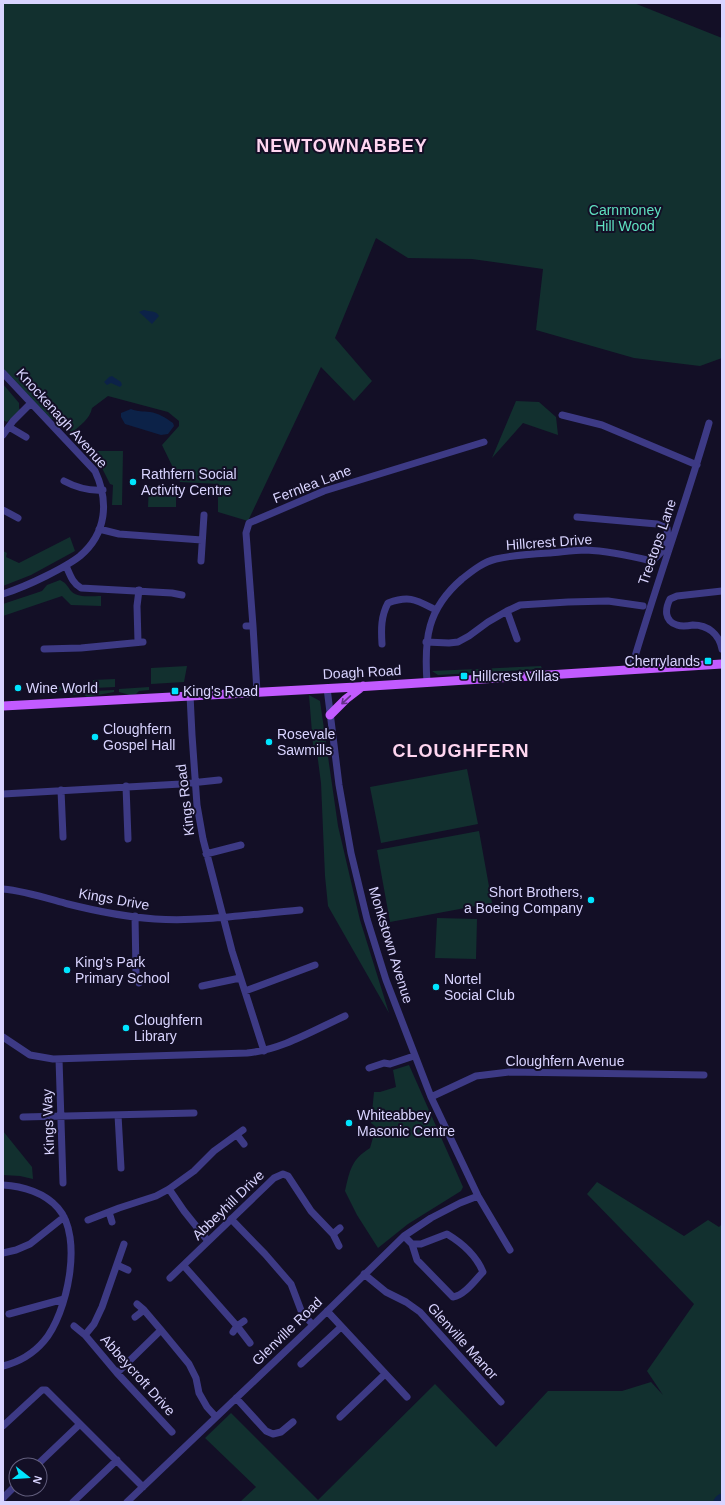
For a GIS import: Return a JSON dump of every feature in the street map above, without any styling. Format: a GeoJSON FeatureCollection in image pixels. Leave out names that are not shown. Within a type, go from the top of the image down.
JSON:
{"type":"FeatureCollection","features":[{"type":"Feature","properties":{"kind":"main road","name":"Doagh Road"},"geometry":{"type":"LineString","coordinates":[[3,706],[722,664]]}},
{"type":"Feature","properties":{"kind":"main road"},"geometry":{"type":"LineString","coordinates":[[330,715],[346,699],[363,686]]}},
{"type":"Feature","properties":{"kind":"street","name":"Knockenagh Avenue"},"geometry":{"type":"LineString","coordinates":[[3,373],[96,471],[103,490],[104,501],[104,515],[99,529],[89,546],[81,555],[66,566],[20,588],[3,594]]}},
{"type":"Feature","properties":{"kind":"street"},"geometry":{"type":"LineString","coordinates":[[3,435],[31,403]]}},
{"type":"Feature","properties":{"kind":"street"},"geometry":{"type":"LineString","coordinates":[[562,415],[602,425],[697,465]]}},
{"type":"Feature","properties":{"kind":"street","name":"Treetops Lane"},"geometry":{"type":"LineString","coordinates":[[631,670],[652,598],[697,465],[709,423]]}},
{"type":"Feature","properties":{"kind":"street"},"geometry":{"type":"LineString","coordinates":[[9,427],[26,437]]}},
{"type":"Feature","properties":{"kind":"street","name":"Fernlea Lane"},"geometry":{"type":"LineString","coordinates":[[257,692],[249,626],[246,533],[249,523],[324,491],[484,442]]}},
{"type":"Feature","properties":{"kind":"street"},"geometry":{"type":"LineString","coordinates":[[64,481],[77,488],[85,490],[103,490]]}},
{"type":"Feature","properties":{"kind":"street"},"geometry":{"type":"LineString","coordinates":[[3,510],[18,518]]}},
{"type":"Feature","properties":{"kind":"street"},"geometry":{"type":"LineString","coordinates":[[201,561],[204,515]]}},
{"type":"Feature","properties":{"kind":"street","name":"Hillcrest Drive"},"geometry":{"type":"LineString","coordinates":[[427,682],[425,660],[426,642],[436,610],[450,589],[472,570],[494,559],[527,554],[587,550],[633,556],[652,561],[662,552],[668,538],[667,528],[657,524],[577,517]]}},
{"type":"Feature","properties":{"kind":"street"},"geometry":{"type":"LineString","coordinates":[[99,529],[118,534],[202,540]]}},
{"type":"Feature","properties":{"kind":"street"},"geometry":{"type":"LineString","coordinates":[[66,566],[71,579],[76,586],[81,588],[139,590],[182,595]]}},
{"type":"Feature","properties":{"kind":"street"},"geometry":{"type":"LineString","coordinates":[[44,649],[81,648],[140,642],[137,606],[139,590]]}},
{"type":"Feature","properties":{"kind":"street"},"geometry":{"type":"LineString","coordinates":[[722,590],[677,596],[670,599],[666,610],[667,617],[671,622],[678,626],[695,625],[708,628],[721,642],[722,649]]}},
{"type":"Feature","properties":{"kind":"street"},"geometry":{"type":"LineString","coordinates":[[382,644],[381,626],[383,612],[388,602],[408,598],[436,610]]}},
{"type":"Feature","properties":{"kind":"street"},"geometry":{"type":"LineString","coordinates":[[426,642],[458,642],[488,622],[520,605],[608,601],[643,606]]}},
{"type":"Feature","properties":{"kind":"street"},"geometry":{"type":"LineString","coordinates":[[507,611],[516,639]]}},
{"type":"Feature","properties":{"kind":"street","name":"Monkstown Avenue"},"geometry":{"type":"LineString","coordinates":[[327,688],[339,784],[351,853],[374,942],[386,980],[431,1097],[478,1196],[510,1250]]}},
{"type":"Feature","properties":{"kind":"street","name":"Kings Road"},"geometry":{"type":"LineString","coordinates":[[190,695],[197,805],[206,854],[240,978],[264,1051]]}},
{"type":"Feature","properties":{"kind":"street"},"geometry":{"type":"LineString","coordinates":[[3,794],[219,780]]}},
{"type":"Feature","properties":{"kind":"street"},"geometry":{"type":"LineString","coordinates":[[126,786],[128,839]]}},
{"type":"Feature","properties":{"kind":"street"},"geometry":{"type":"LineString","coordinates":[[61,790],[63,837]]}},
{"type":"Feature","properties":{"kind":"street","name":"Kings Road"},"geometry":{"type":"LineString","coordinates":[[206,854],[241,845]]}},
{"type":"Feature","properties":{"kind":"street","name":"Kings Drive"},"geometry":{"type":"LineString","coordinates":[[3,889],[24,892],[107,912],[154,919],[223,918]]}},
{"type":"Feature","properties":{"kind":"street"},"geometry":{"type":"LineString","coordinates":[[223,918],[300,910]]}},
{"type":"Feature","properties":{"kind":"street"},"geometry":{"type":"LineString","coordinates":[[135,916],[136,973],[139,983]]}},
{"type":"Feature","properties":{"kind":"street"},"geometry":{"type":"LineString","coordinates":[[245,991],[315,965]]}},
{"type":"Feature","properties":{"kind":"street"},"geometry":{"type":"LineString","coordinates":[[202,986],[240,978]]}},
{"type":"Feature","properties":{"kind":"street"},"geometry":{"type":"LineString","coordinates":[[3,1037],[30,1055],[43,1058],[59,1059],[247,1054],[264,1051],[281,1045],[344,1016]]}},
{"type":"Feature","properties":{"kind":"street"},"geometry":{"type":"LineString","coordinates":[[369,1068],[384,1063],[390,1064],[414,1056]]}},
{"type":"Feature","properties":{"kind":"street","name":"Kings Way"},"geometry":{"type":"LineString","coordinates":[[59,1059],[63,1183]]}},
{"type":"Feature","properties":{"kind":"street","name":"Cloughfern Avenue"},"geometry":{"type":"LineString","coordinates":[[431,1097],[476,1076],[509,1072],[704,1075]]}},
{"type":"Feature","properties":{"kind":"street"},"geometry":{"type":"LineString","coordinates":[[23,1117],[194,1113]]}},
{"type":"Feature","properties":{"kind":"street"},"geometry":{"type":"LineString","coordinates":[[118,1115],[121,1168]]}},
{"type":"Feature","properties":{"kind":"street"},"geometry":{"type":"LineString","coordinates":[[88,1220],[143,1201],[169,1189],[194,1172],[214,1151],[243,1130]]}},
{"type":"Feature","properties":{"kind":"street"},"geometry":{"type":"LineString","coordinates":[[237,1135],[244,1144]]}},
{"type":"Feature","properties":{"kind":"street","name":"Abbeyhill Drive"},"geometry":{"type":"LineString","coordinates":[[170,1278],[274,1178],[283,1174],[288,1176],[311,1210],[333,1234],[339,1246]]}},
{"type":"Feature","properties":{"kind":"street"},"geometry":{"type":"LineString","coordinates":[[3,1186],[16,1186],[34,1192],[59,1208],[70,1228],[71,1253],[71,1275],[54,1325],[44,1340],[26,1357],[15,1363],[3,1366]]}},
{"type":"Feature","properties":{"kind":"street"},"geometry":{"type":"LineString","coordinates":[[169,1189],[184,1211],[208,1241]]}},
{"type":"Feature","properties":{"kind":"street","name":"Glenville Road"},"geometry":{"type":"LineString","coordinates":[[127,1502],[314,1325],[404,1236],[431,1218],[460,1203],[478,1196]]}},
{"type":"Feature","properties":{"kind":"street"},"geometry":{"type":"LineString","coordinates":[[109,1212],[112,1222]]}},
{"type":"Feature","properties":{"kind":"street"},"geometry":{"type":"LineString","coordinates":[[3,1253],[16,1250],[30,1244],[64,1217]]}},
{"type":"Feature","properties":{"kind":"street"},"geometry":{"type":"LineString","coordinates":[[231,1219],[265,1254],[291,1284],[302,1313],[314,1325]]}},
{"type":"Feature","properties":{"kind":"street"},"geometry":{"type":"LineString","coordinates":[[333,1234],[340,1228]]}},
{"type":"Feature","properties":{"kind":"street"},"geometry":{"type":"LineString","coordinates":[[404,1236],[412,1244],[417,1260],[453,1297],[466,1289],[483,1272],[478,1261],[458,1241],[447,1234],[421,1244],[412,1244]]}},
{"type":"Feature","properties":{"kind":"street","name":"Abbeycroft Drive"},"geometry":{"type":"LineString","coordinates":[[84,1335],[94,1324],[102,1307],[124,1244]]}},
{"type":"Feature","properties":{"kind":"street"},"geometry":{"type":"LineString","coordinates":[[117,1265],[128,1270]]}},
{"type":"Feature","properties":{"kind":"street"},"geometry":{"type":"LineString","coordinates":[[184,1266],[250,1343]]}},
{"type":"Feature","properties":{"kind":"street","name":"Glenville Manor"},"geometry":{"type":"LineString","coordinates":[[364,1274],[386,1292],[406,1302],[420,1312],[501,1402]]}},
{"type":"Feature","properties":{"kind":"street"},"geometry":{"type":"LineString","coordinates":[[9,1314],[64,1299]]}},
{"type":"Feature","properties":{"kind":"street"},"geometry":{"type":"LineString","coordinates":[[137,1304],[144,1310],[189,1364],[196,1378],[199,1393],[207,1407],[216,1418]]}},
{"type":"Feature","properties":{"kind":"street"},"geometry":{"type":"LineString","coordinates":[[135,1317],[144,1310]]}},
{"type":"Feature","properties":{"kind":"street"},"geometry":{"type":"LineString","coordinates":[[327,1311],[407,1397]]}},
{"type":"Feature","properties":{"kind":"street"},"geometry":{"type":"LineString","coordinates":[[233,1332],[237,1326],[244,1321]]}},
{"type":"Feature","properties":{"kind":"street","name":"Abbeycroft Drive"},"geometry":{"type":"LineString","coordinates":[[74,1326],[84,1335],[172,1432]]}},
{"type":"Feature","properties":{"kind":"street"},"geometry":{"type":"LineString","coordinates":[[301,1364],[341,1327]]}},
{"type":"Feature","properties":{"kind":"street"},"geometry":{"type":"LineString","coordinates":[[117,1373],[161,1330]]}},
{"type":"Feature","properties":{"kind":"street"},"geometry":{"type":"LineString","coordinates":[[340,1417],[385,1374]]}},
{"type":"Feature","properties":{"kind":"street"},"geometry":{"type":"LineString","coordinates":[[3,1426],[42,1390],[46,1390],[143,1487]]}},
{"type":"Feature","properties":{"kind":"street"},"geometry":{"type":"LineString","coordinates":[[236,1398],[266,1431],[273,1434],[281,1432],[293,1422]]}},
{"type":"Feature","properties":{"kind":"street"},"geometry":{"type":"LineString","coordinates":[[45,1457],[80,1424]]}},
{"type":"Feature","properties":{"kind":"street"},"geometry":{"type":"LineString","coordinates":[[73,1502],[117,1460]]}},
{"type":"Feature","properties":{"kind":"green space","name":"Carnmoney Hill Wood"},"geometry":{"type":"Polygon","coordinates":[[[3,3],[634,3],[722,38],[722,358],[700,366],[634,358],[536,330],[543,269],[472,259],[408,258],[376,238],[335,338],[372,381],[354,401],[321,367],[248,521],[218,512],[218,484],[180,482],[162,445],[179,426],[179,421],[168,412],[108,396],[92,408],[87,419],[72,433],[65,425],[61,426],[55,420],[49,418],[3,369],[3,3]]]}},
{"type":"Feature","properties":{"kind":"green space"},"geometry":{"type":"Polygon","coordinates":[[[3,384],[19,403],[20,410],[7,422],[3,420],[3,384]]]}},
{"type":"Feature","properties":{"kind":"green space"},"geometry":{"type":"Polygon","coordinates":[[[516,401],[539,402],[556,417],[558,435],[523,423],[492,458],[516,401]]]}},
{"type":"Feature","properties":{"kind":"green space"},"geometry":{"type":"Polygon","coordinates":[[[97,451],[123,451],[122,505],[112,505],[113,485],[110,484],[97,461],[97,451]]]}},
{"type":"Feature","properties":{"kind":"green space"},"geometry":{"type":"Polygon","coordinates":[[[149,486],[176,486],[176,507],[148,507],[149,486]]]}},
{"type":"Feature","properties":{"kind":"green space"},"geometry":{"type":"Polygon","coordinates":[[[70,537],[75,551],[31,575],[3,586],[3,551],[7,553],[6,557],[19,563],[70,537]]]}},
{"type":"Feature","properties":{"kind":"green space"},"geometry":{"type":"Polygon","coordinates":[[[60,580],[65,583],[75,594],[101,596],[101,606],[71,605],[62,596],[3,616],[3,604],[42,591],[47,585],[60,580]]]}},
{"type":"Feature","properties":{"kind":"green space"},"geometry":{"type":"Polygon","coordinates":[[[187,666],[184,682],[151,684],[151,668],[187,666]]]}},
{"type":"Feature","properties":{"kind":"green space"},"geometry":{"type":"Polygon","coordinates":[[[541,666],[542,669],[438,675],[432,671],[541,666]]]}},
{"type":"Feature","properties":{"kind":"green space"},"geometry":{"type":"Polygon","coordinates":[[[115,679],[115,687],[94,688],[93,680],[115,679]]]}},
{"type":"Feature","properties":{"kind":"green space"},"geometry":{"type":"Polygon","coordinates":[[[91,685],[91,688],[40,692],[40,688],[91,685]]]}},
{"type":"Feature","properties":{"kind":"green space"},"geometry":{"type":"Polygon","coordinates":[[[149,687],[149,690],[139,691],[136,694],[130,695],[119,692],[119,689],[149,687]]]}},
{"type":"Feature","properties":{"kind":"green space"},"geometry":{"type":"Polygon","coordinates":[[[114,690],[114,692],[87,697],[83,694],[73,695],[73,692],[114,690]]]}},
{"type":"Feature","properties":{"kind":"green space"},"geometry":{"type":"Polygon","coordinates":[[[309,695],[320,701],[338,826],[360,920],[389,1013],[328,906],[325,876],[321,783],[316,745],[313,745],[309,695]]]}},
{"type":"Feature","properties":{"kind":"green space"},"geometry":{"type":"Polygon","coordinates":[[[467,769],[478,824],[381,843],[370,787],[467,769]]]}},
{"type":"Feature","properties":{"kind":"green space"},"geometry":{"type":"Polygon","coordinates":[[[479,831],[492,903],[390,922],[377,850],[479,831]]]}},
{"type":"Feature","properties":{"kind":"green space"},"geometry":{"type":"Polygon","coordinates":[[[437,918],[477,919],[476,959],[435,958],[437,918]]]}},
{"type":"Feature","properties":{"kind":"green space"},"geometry":{"type":"Polygon","coordinates":[[[409,1065],[463,1187],[461,1191],[408,1224],[378,1248],[357,1215],[345,1191],[352,1166],[364,1152],[370,1148],[376,1127],[371,1123],[374,1092],[380,1092],[396,1087],[393,1070],[409,1065]]]}},
{"type":"Feature","properties":{"kind":"green space"},"geometry":{"type":"Polygon","coordinates":[[[3,1131],[32,1167],[33,1179],[20,1176],[3,1175],[3,1131]]]}},
{"type":"Feature","properties":{"kind":"green space"},"geometry":{"type":"Polygon","coordinates":[[[597,1182],[684,1236],[708,1220],[719,1227],[722,1224],[722,1502],[240,1502],[256,1487],[205,1438],[231,1413],[318,1500],[435,1384],[496,1447],[548,1391],[622,1391],[651,1382],[663,1395],[647,1371],[694,1304],[587,1194],[597,1182]]]}},
{"type":"Feature","properties":{"kind":"water"},"geometry":{"type":"Polygon","coordinates":[[[144,310],[154,312],[159,316],[152,324],[139,312],[144,310]]]}},
{"type":"Feature","properties":{"kind":"water"},"geometry":{"type":"Polygon","coordinates":[[[112,376],[121,382],[122,385],[120,387],[111,383],[107,385],[104,382],[112,376]]]}},
{"type":"Feature","properties":{"kind":"water"},"geometry":{"type":"Polygon","coordinates":[[[131,409],[159,415],[173,423],[174,426],[168,434],[161,435],[125,424],[121,417],[121,413],[131,409]]]}},
{"type":"Feature","properties":{"kind":"place","name":"Rathfern Social Activity Centre"},"geometry":{"type":"Point","coordinates":[133,482]}},
{"type":"Feature","properties":{"kind":"place","name":"Cherrylands"},"geometry":{"type":"Point","coordinates":[708,661]}},
{"type":"Feature","properties":{"kind":"place","name":"Hillcrest Villas"},"geometry":{"type":"Point","coordinates":[464,676]}},
{"type":"Feature","properties":{"kind":"place","name":"Wine World"},"geometry":{"type":"Point","coordinates":[18,688]}},
{"type":"Feature","properties":{"kind":"place","name":"King's Road"},"geometry":{"type":"Point","coordinates":[175,691]}},
{"type":"Feature","properties":{"kind":"place","name":"Cloughfern Gospel Hall"},"geometry":{"type":"Point","coordinates":[95,737]}},
{"type":"Feature","properties":{"kind":"place","name":"Rosevale Sawmills"},"geometry":{"type":"Point","coordinates":[269,742]}},
{"type":"Feature","properties":{"kind":"place","name":"Short Brothers, a Boeing Company"},"geometry":{"type":"Point","coordinates":[591,900]}},
{"type":"Feature","properties":{"kind":"place","name":"King's Park Primary School"},"geometry":{"type":"Point","coordinates":[67,970]}},
{"type":"Feature","properties":{"kind":"place","name":"Nortel Social Club"},"geometry":{"type":"Point","coordinates":[436,987]}},
{"type":"Feature","properties":{"kind":"place","name":"Cloughfern Library"},"geometry":{"type":"Point","coordinates":[126,1028]}},
{"type":"Feature","properties":{"kind":"place","name":"Whiteabbey Masonic Centre"},"geometry":{"type":"Point","coordinates":[349,1123]}},
{"type":"Feature","properties":{"kind":"district","name":"NEWTOWNABBEY"},"geometry":{"type":"Point","coordinates":[342,146]}},
{"type":"Feature","properties":{"kind":"district","name":"CLOUGHFERN"},"geometry":{"type":"Point","coordinates":[461,751]}}]}
